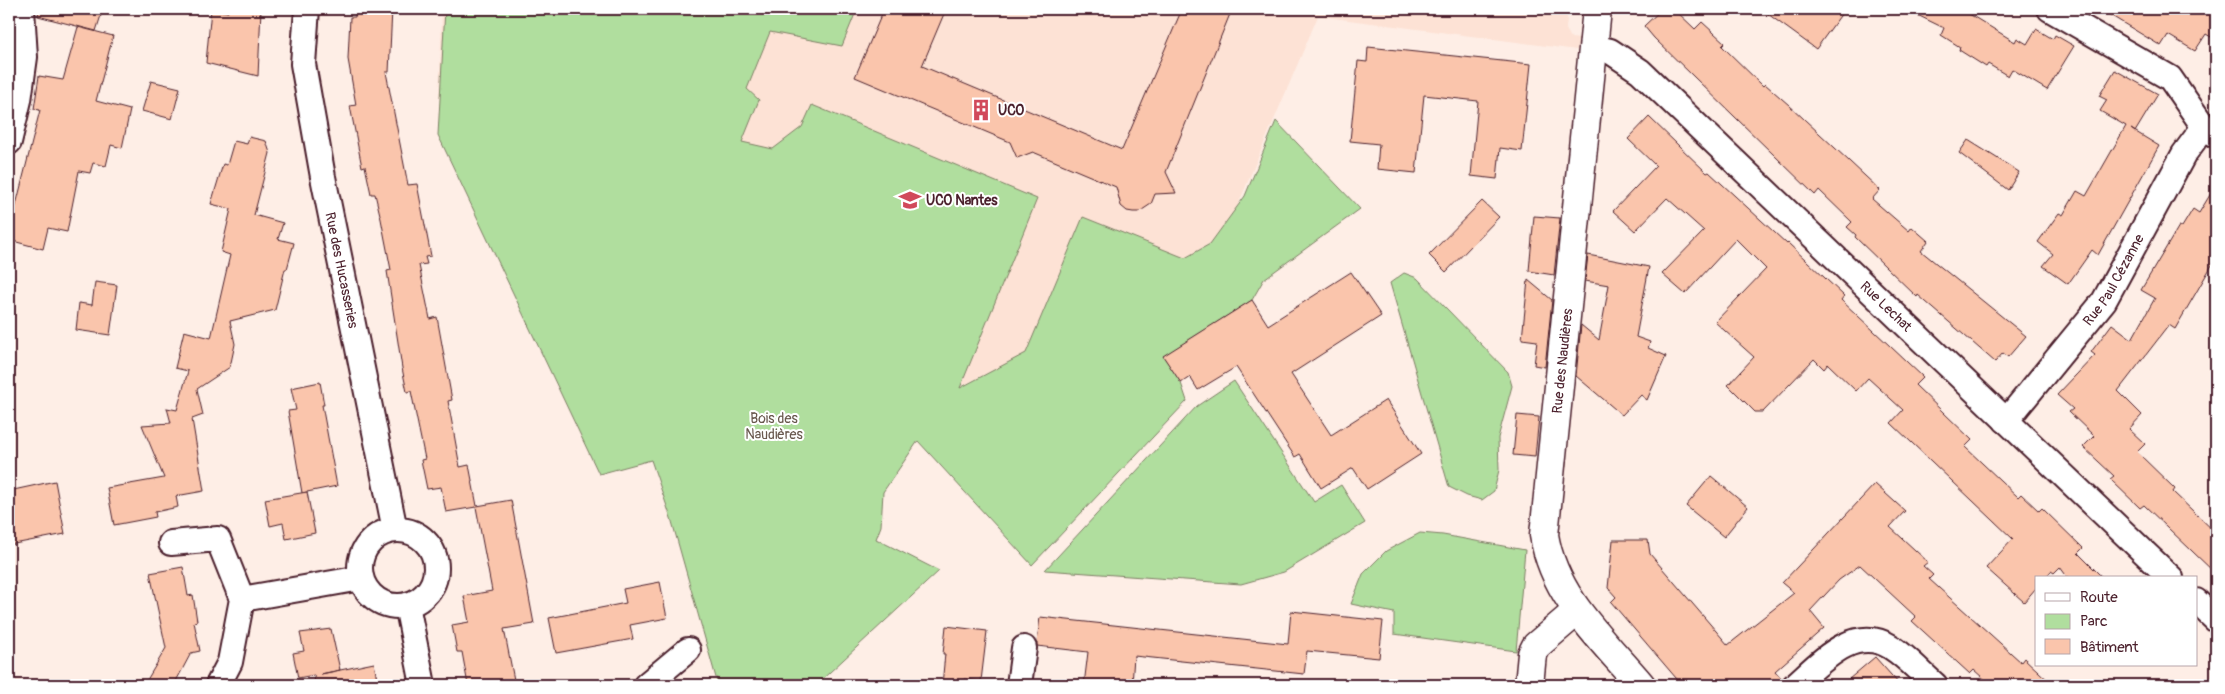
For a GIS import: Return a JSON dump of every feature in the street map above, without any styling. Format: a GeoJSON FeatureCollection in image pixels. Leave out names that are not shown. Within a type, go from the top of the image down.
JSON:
{"type":"FeatureCollection","features":[{"type":"Feature","properties":{"kind":"street"},"geometry":{"type":"LineString","coordinates":[[9,142],[14,100],[25,57],[22,9]]}},
{"type":"Feature","properties":{"kind":"street","name":"Rue des Hucasseries"},"geometry":{"type":"LineString","coordinates":[[307,9],[304,64],[325,187],[395,530]]}},
{"type":"Feature","properties":{"kind":"street","name":"Rue des Naudières"},"geometry":{"type":"LineString","coordinates":[[1596,9],[1544,536],[1546,553],[1560,587],[1577,611],[1642,685]]}},
{"type":"Feature","properties":{"kind":"street","name":"Rue Paul Cézanne"},"geometry":{"type":"LineString","coordinates":[[2006,421],[2104,301],[2184,154],[2210,132],[2170,78],[2050,9]]}},
{"type":"Feature","properties":{"kind":"street","name":"Rue Lechat"},"geometry":{"type":"LineString","coordinates":[[1593,46],[1610,51],[1640,70],[2170,576]]}},
{"type":"Feature","properties":{"kind":"street"},"geometry":{"type":"LineString","coordinates":[[395,530],[407,531],[419,536],[428,545],[434,556],[436,568],[434,581],[428,592],[419,600],[396,607],[374,598],[361,578],[360,567],[367,546],[379,535],[395,530]]}},
{"type":"Feature","properties":{"kind":"street"},"geometry":{"type":"LineString","coordinates":[[171,543],[218,538],[242,600],[230,662],[218,685]]}},
{"type":"Feature","properties":{"kind":"street"},"geometry":{"type":"LineString","coordinates":[[242,600],[361,578]]}},
{"type":"Feature","properties":{"kind":"street"},"geometry":{"type":"LineString","coordinates":[[2198,603],[2216,620]]}},
{"type":"Feature","properties":{"kind":"street"},"geometry":{"type":"LineString","coordinates":[[407,605],[423,685]]}},
{"type":"Feature","properties":{"kind":"street"},"geometry":{"type":"LineString","coordinates":[[1529,685],[1532,654],[1536,646],[1577,611]]}},
{"type":"Feature","properties":{"kind":"street"},"geometry":{"type":"LineString","coordinates":[[1795,685],[1821,663],[1852,641],[1872,639],[1893,648],[1935,685]]}},
{"type":"Feature","properties":{"kind":"street"},"geometry":{"type":"LineString","coordinates":[[1019,685],[1024,648]]}},
{"type":"Feature","properties":{"kind":"street"},"geometry":{"type":"LineString","coordinates":[[646,685],[688,650]]}},
{"type":"Feature","properties":{"kind":"shaded area","name":"UCO Nantes"},"geometry":{"type":"Polygon","coordinates":[[[442,9],[1568,9],[1566,29],[1571,38],[1579,39],[1577,50],[1318,16],[1213,264],[960,387],[965,372],[438,135],[442,9]]]}},
{"type":"Feature","properties":{"kind":"green space","name":"Bois des Naudières"},"geometry":{"type":"Polygon","coordinates":[[[445,9],[857,9],[842,46],[770,32],[747,89],[759,100],[742,142],[773,149],[802,127],[812,105],[1037,199],[960,388],[1026,353],[1083,217],[1185,258],[1210,244],[1245,196],[1276,121],[1360,209],[1264,279],[1252,300],[1164,356],[1181,383],[1187,401],[1032,565],[918,441],[883,492],[881,526],[876,539],[939,571],[816,685],[718,685],[671,518],[651,460],[599,474],[438,135],[445,9]]]}},
{"type":"Feature","properties":{"kind":"green space"},"geometry":{"type":"Polygon","coordinates":[[[1404,273],[1417,278],[1508,372],[1512,386],[1498,438],[1499,470],[1494,491],[1482,500],[1467,496],[1449,487],[1390,283],[1404,273]]]}},
{"type":"Feature","properties":{"kind":"green space"},"geometry":{"type":"Polygon","coordinates":[[[1234,381],[1314,502],[1341,485],[1365,523],[1284,572],[1241,584],[1045,570],[1197,406],[1234,381]]]}},
{"type":"Feature","properties":{"kind":"green space"},"geometry":{"type":"Polygon","coordinates":[[[1420,533],[1443,535],[1525,550],[1516,651],[1394,634],[1394,613],[1351,604],[1363,574],[1386,551],[1420,533]]]}},
{"type":"Feature","properties":{"kind":"building"},"geometry":{"type":"Polygon","coordinates":[[[39,9],[103,9],[96,31],[38,16],[39,9]]]}},
{"type":"Feature","properties":{"kind":"building"},"geometry":{"type":"Polygon","coordinates":[[[211,9],[228,12],[228,9],[261,9],[258,76],[206,63],[211,9]]]}},
{"type":"Feature","properties":{"kind":"building"},"geometry":{"type":"Polygon","coordinates":[[[355,9],[392,9],[389,72],[386,72],[408,185],[417,184],[431,256],[425,257],[427,264],[419,265],[430,319],[437,317],[452,400],[448,401],[460,467],[469,465],[477,506],[511,500],[534,624],[504,629],[515,685],[468,685],[462,652],[457,652],[452,625],[469,622],[464,596],[492,591],[476,507],[446,512],[441,487],[427,489],[421,460],[425,459],[411,391],[407,392],[402,368],[387,271],[391,270],[381,219],[375,194],[371,194],[365,166],[362,167],[350,106],[356,105],[348,59],[350,17],[355,17],[355,9]]]}},
{"type":"Feature","properties":{"kind":"building","name":"UCO"},"geometry":{"type":"Polygon","coordinates":[[[884,9],[946,9],[922,66],[1122,150],[1182,9],[1232,9],[1166,172],[1176,193],[1155,194],[1151,204],[1139,212],[1133,212],[1127,211],[1121,206],[1116,187],[1033,152],[1017,158],[1010,142],[855,77],[884,9]]]}},
{"type":"Feature","properties":{"kind":"building"},"geometry":{"type":"Polygon","coordinates":[[[1662,9],[1674,9],[1695,29],[1702,22],[1725,43],[1722,46],[1763,86],[1765,84],[1789,105],[1880,190],[1872,199],[1909,231],[1912,227],[1928,241],[1921,251],[2026,336],[2008,357],[2003,353],[1995,362],[1918,295],[1917,297],[1855,237],[1856,235],[1847,227],[1852,222],[1819,190],[1815,195],[1654,38],[1644,26],[1662,9]]]}},
{"type":"Feature","properties":{"kind":"building"},"geometry":{"type":"Polygon","coordinates":[[[1761,9],[1845,9],[1816,49],[1761,9]]]}},
{"type":"Feature","properties":{"kind":"building"},"geometry":{"type":"Polygon","coordinates":[[[1905,9],[1961,9],[2015,42],[2017,38],[2027,44],[2036,29],[2053,39],[2055,35],[2074,46],[2047,90],[2012,69],[2008,76],[1988,64],[1986,67],[1959,50],[1960,47],[1941,35],[1944,28],[1905,9]]]}},
{"type":"Feature","properties":{"kind":"building"},"geometry":{"type":"Polygon","coordinates":[[[2100,9],[2216,9],[2216,40],[2206,34],[2195,51],[2168,35],[2161,46],[2100,9]]]}},
{"type":"Feature","properties":{"kind":"building"},"geometry":{"type":"Polygon","coordinates":[[[78,27],[113,36],[96,101],[130,110],[122,148],[111,145],[106,166],[93,163],[90,173],[79,171],[67,232],[48,228],[43,249],[9,240],[9,233],[40,110],[34,109],[39,76],[63,80],[78,27]]]}},
{"type":"Feature","properties":{"kind":"building"},"geometry":{"type":"Polygon","coordinates":[[[1368,47],[1531,64],[1522,151],[1500,148],[1497,179],[1471,176],[1478,101],[1424,95],[1416,173],[1377,169],[1379,144],[1350,141],[1358,61],[1367,62],[1368,47]]]}},
{"type":"Feature","properties":{"kind":"building"},"geometry":{"type":"Polygon","coordinates":[[[2115,70],[2158,94],[2135,132],[2159,146],[2098,255],[2092,250],[2068,284],[2043,266],[2053,254],[2038,242],[2059,213],[2063,215],[2077,191],[2086,196],[2126,126],[2100,111],[2107,100],[2099,96],[2115,70]]]}},
{"type":"Feature","properties":{"kind":"building"},"geometry":{"type":"Polygon","coordinates":[[[151,81],[180,88],[172,119],[142,111],[151,81]]]}},
{"type":"Feature","properties":{"kind":"building"},"geometry":{"type":"Polygon","coordinates":[[[1649,117],[1707,173],[1709,172],[1788,243],[1844,296],[1841,300],[1923,377],[1915,385],[1972,440],[1965,447],[2018,497],[2021,494],[2039,511],[2042,508],[2083,548],[2078,553],[2101,576],[2067,576],[2060,567],[2054,573],[2051,571],[2047,576],[2035,576],[2035,589],[2024,602],[1986,568],[2013,539],[1891,423],[1903,410],[1868,378],[1856,391],[1828,364],[1824,369],[1814,359],[1763,412],[1755,412],[1728,385],[1754,357],[1715,322],[1766,269],[1736,239],[1685,294],[1662,274],[1704,231],[1667,198],[1635,231],[1613,211],[1656,166],[1628,139],[1649,117]]]}},
{"type":"Feature","properties":{"kind":"building"},"geometry":{"type":"Polygon","coordinates":[[[249,137],[266,141],[270,153],[254,215],[283,223],[278,239],[294,243],[287,269],[285,269],[275,310],[230,321],[235,344],[230,367],[197,389],[203,415],[192,419],[204,491],[176,496],[178,507],[155,512],[156,517],[114,525],[107,488],[164,478],[142,425],[171,423],[167,408],[177,410],[188,371],[175,368],[184,331],[211,338],[230,255],[221,252],[231,209],[211,204],[223,164],[227,165],[234,141],[247,144],[249,137]]]}},
{"type":"Feature","properties":{"kind":"building"},"geometry":{"type":"Polygon","coordinates":[[[1968,140],[2019,172],[2008,190],[1959,153],[1968,140]]]}},
{"type":"Feature","properties":{"kind":"building"},"geometry":{"type":"Polygon","coordinates":[[[2216,185],[2216,258],[2175,329],[2169,325],[2118,391],[2142,415],[2129,429],[2145,444],[2137,452],[2175,489],[2173,492],[2216,533],[2216,574],[2144,505],[2140,508],[2110,479],[2114,476],[2083,447],[2094,436],[2069,412],[2073,409],[2057,395],[2095,355],[2091,352],[2112,324],[2132,339],[2155,298],[2141,290],[2179,226],[2182,227],[2193,209],[2199,213],[2216,185]]]}},
{"type":"Feature","properties":{"kind":"building"},"geometry":{"type":"Polygon","coordinates":[[[1482,201],[1499,217],[1446,272],[1429,255],[1482,201]]]}},
{"type":"Feature","properties":{"kind":"building"},"geometry":{"type":"Polygon","coordinates":[[[1534,216],[1560,218],[1554,275],[1529,271],[1534,216]]]}},
{"type":"Feature","properties":{"kind":"building"},"geometry":{"type":"Polygon","coordinates":[[[1588,255],[1649,267],[1636,337],[1650,342],[1648,348],[1666,356],[1647,400],[1641,395],[1622,415],[1576,376],[1581,325],[1599,340],[1609,285],[1585,281],[1588,255]]]}},
{"type":"Feature","properties":{"kind":"building"},"geometry":{"type":"Polygon","coordinates":[[[1351,272],[1381,316],[1291,374],[1331,435],[1386,400],[1421,454],[1367,489],[1353,468],[1321,488],[1300,454],[1295,457],[1236,367],[1198,390],[1190,377],[1181,383],[1163,356],[1252,300],[1268,325],[1351,272]]]}},
{"type":"Feature","properties":{"kind":"building"},"geometry":{"type":"Polygon","coordinates":[[[1528,280],[1552,300],[1545,367],[1534,365],[1537,341],[1522,339],[1528,280]]]}},
{"type":"Feature","properties":{"kind":"building"},"geometry":{"type":"Polygon","coordinates":[[[95,282],[117,285],[110,335],[76,330],[79,303],[92,305],[95,282]]]}},
{"type":"Feature","properties":{"kind":"building"},"geometry":{"type":"Polygon","coordinates":[[[320,382],[324,405],[322,405],[337,486],[302,493],[288,411],[296,410],[291,388],[320,382]]]}},
{"type":"Feature","properties":{"kind":"building"},"geometry":{"type":"Polygon","coordinates":[[[1517,415],[1539,417],[1535,457],[1513,455],[1517,415]]]}},
{"type":"Feature","properties":{"kind":"building"},"geometry":{"type":"Polygon","coordinates":[[[1711,476],[1748,507],[1724,537],[1686,506],[1711,476]]]}},
{"type":"Feature","properties":{"kind":"building"},"geometry":{"type":"Polygon","coordinates":[[[55,481],[65,534],[9,545],[9,491],[55,481]]]}},
{"type":"Feature","properties":{"kind":"building"},"geometry":{"type":"Polygon","coordinates":[[[1875,484],[1905,511],[1890,527],[1928,562],[1923,566],[1933,575],[1929,579],[2021,662],[2024,658],[2053,685],[1991,685],[1974,670],[1970,674],[1912,621],[1916,617],[1860,565],[1839,580],[1810,611],[1824,628],[1775,671],[1783,680],[1782,685],[1682,685],[1611,602],[1616,597],[1608,588],[1613,540],[1648,540],[1650,554],[1728,645],[1794,593],[1782,583],[1875,484]]]}},
{"type":"Feature","properties":{"kind":"building"},"geometry":{"type":"Polygon","coordinates":[[[307,492],[315,533],[286,539],[283,523],[270,526],[265,499],[307,492]]]}},
{"type":"Feature","properties":{"kind":"building"},"geometry":{"type":"Polygon","coordinates":[[[183,567],[188,596],[193,595],[197,621],[194,622],[200,651],[191,653],[174,685],[144,685],[166,648],[150,573],[183,567]]]}},
{"type":"Feature","properties":{"kind":"building"},"geometry":{"type":"Polygon","coordinates":[[[660,582],[667,618],[630,625],[633,639],[556,653],[549,618],[626,603],[623,589],[660,582]]]}},
{"type":"Feature","properties":{"kind":"building"},"geometry":{"type":"Polygon","coordinates":[[[1291,611],[1383,621],[1379,658],[1307,651],[1304,674],[1134,656],[1132,685],[1084,685],[1088,652],[1037,646],[1040,617],[1288,644],[1291,611]]]}},
{"type":"Feature","properties":{"kind":"building"},"geometry":{"type":"Polygon","coordinates":[[[946,626],[987,631],[981,681],[964,679],[964,685],[942,685],[946,626]]]}},
{"type":"Feature","properties":{"kind":"building"},"geometry":{"type":"Polygon","coordinates":[[[331,629],[340,670],[321,674],[374,663],[378,685],[315,685],[314,675],[298,678],[293,653],[304,651],[300,633],[331,629]]]}},
{"type":"Feature","properties":{"kind":"building"},"geometry":{"type":"Polygon","coordinates":[[[1875,657],[1900,685],[1842,685],[1875,657]]]}},
{"type":"Feature","properties":{"kind":"place","name":"UCO"},"geometry":{"type":"Point","coordinates":[981,110]}},
{"type":"Feature","properties":{"kind":"place","name":"UCO Nantes"},"geometry":{"type":"Point","coordinates":[910,200]}}]}
